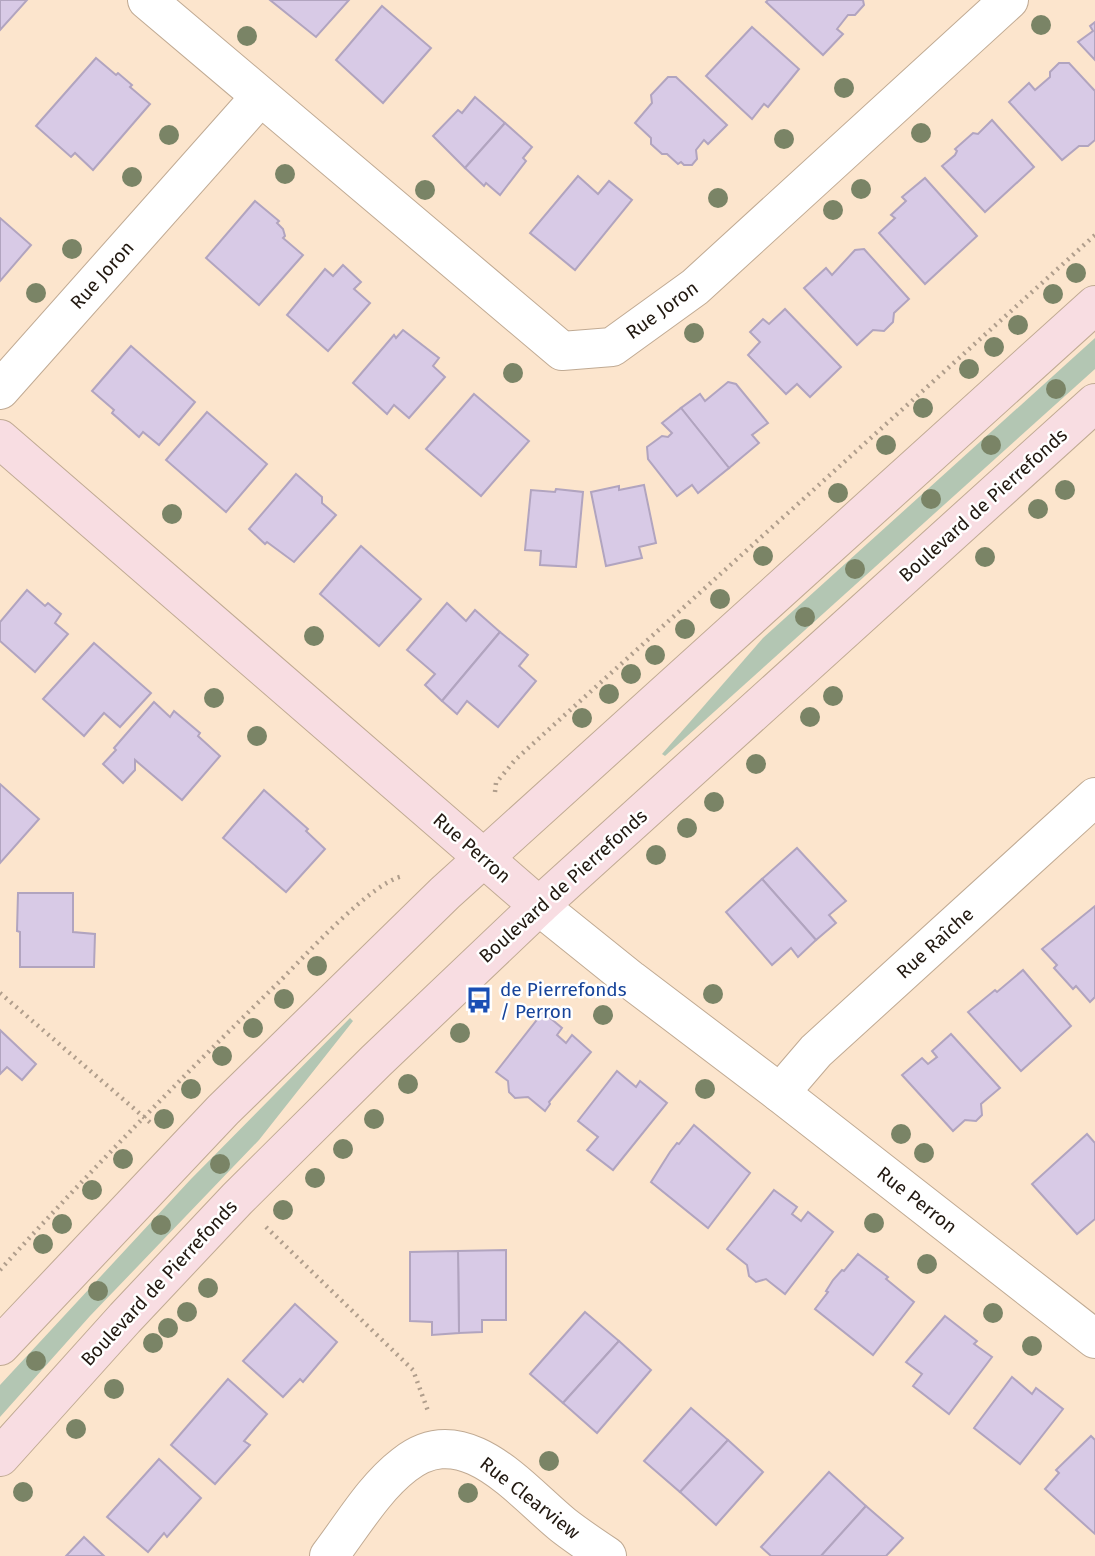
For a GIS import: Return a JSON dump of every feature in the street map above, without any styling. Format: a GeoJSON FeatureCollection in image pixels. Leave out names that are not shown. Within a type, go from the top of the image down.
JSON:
{"type":"FeatureCollection","features":[{"type":"Feature","properties":{"kind":"main road"},"geometry":{"type":"LineString","coordinates":[[0,1346],[223,1110],[333,1000],[482,858],[1095,305]]}},
{"type":"Feature","properties":{"kind":"main road","name":"Boulevard de Pierrefonds"},"geometry":{"type":"LineString","coordinates":[[0,1457],[237,1199],[376,1061],[539,906],[1095,403]]}},
{"type":"Feature","properties":{"kind":"main road","name":"Rue Perron"},"geometry":{"type":"LineString","coordinates":[[0,439],[539,906]]}},
{"type":"Feature","properties":{"kind":"street","name":"Rue Joron"},"geometry":{"type":"LineString","coordinates":[[148,0],[562,351],[612,346],[695,287],[989,6]]}},
{"type":"Feature","properties":{"kind":"street","name":"Rue Joron"},"geometry":{"type":"LineString","coordinates":[[0,390],[260,97]]}},
{"type":"Feature","properties":{"kind":"street","name":"Rue Raîche"},"geometry":{"type":"LineString","coordinates":[[780,1093],[816,1051],[1095,797]]}},
{"type":"Feature","properties":{"kind":"street","name":"Rue Perron"},"geometry":{"type":"LineString","coordinates":[[539,906],[1095,1339]]}},
{"type":"Feature","properties":{"kind":"street","name":"Rue Clearview"},"geometry":{"type":"LineString","coordinates":[[329,1556],[390,1477],[404,1465],[417,1455],[454,1449],[488,1462],[564,1525],[607,1556]]}},
{"type":"Feature","properties":{"kind":"path"},"geometry":{"type":"LineString","coordinates":[[493,799],[496,783],[515,760],[1095,235]]}},
{"type":"Feature","properties":{"kind":"path"},"geometry":{"type":"LineString","coordinates":[[0,1270],[144,1117],[347,916],[383,884],[400,876],[408,876]]}},
{"type":"Feature","properties":{"kind":"path"},"geometry":{"type":"LineString","coordinates":[[0,993],[162,1133]]}},
{"type":"Feature","properties":{"kind":"path"},"geometry":{"type":"LineString","coordinates":[[258,1219],[414,1370],[428,1411]]}},
{"type":"Feature","properties":{"kind":"green space"},"geometry":{"type":"Polygon","coordinates":[[[1095,338],[1095,369],[665,756],[662,754],[763,638],[1095,338]]]}},
{"type":"Feature","properties":{"kind":"green space"},"geometry":{"type":"Polygon","coordinates":[[[350,1018],[353,1021],[259,1140],[90,1316],[0,1417],[0,1385],[191,1179],[350,1018]]]}},
{"type":"Feature","properties":{"kind":"building"},"geometry":{"type":"Polygon","coordinates":[[[0,0],[27,0],[0,30],[0,0]]]}},
{"type":"Feature","properties":{"kind":"building"},"geometry":{"type":"Polygon","coordinates":[[[270,0],[349,0],[316,37],[270,0]]]}},
{"type":"Feature","properties":{"kind":"building"},"geometry":{"type":"Polygon","coordinates":[[[863,0],[864,5],[855,15],[848,15],[837,29],[843,34],[823,55],[766,2],[863,0]]]}},
{"type":"Feature","properties":{"kind":"building"},"geometry":{"type":"Polygon","coordinates":[[[382,6],[431,48],[383,103],[336,60],[382,6]]]}},
{"type":"Feature","properties":{"kind":"building"},"geometry":{"type":"Polygon","coordinates":[[[1095,22],[1095,60],[1078,42],[1093,31],[1090,26],[1095,22]]]}},
{"type":"Feature","properties":{"kind":"building"},"geometry":{"type":"Polygon","coordinates":[[[752,27],[799,69],[768,107],[764,104],[752,119],[706,76],[752,27]]]}},
{"type":"Feature","properties":{"kind":"building"},"geometry":{"type":"Polygon","coordinates":[[[96,58],[116,75],[118,73],[150,104],[93,170],[75,153],[71,157],[36,126],[96,58]]]}},
{"type":"Feature","properties":{"kind":"building"},"geometry":{"type":"Polygon","coordinates":[[[1059,63],[1069,63],[1095,91],[1095,140],[1088,146],[1079,146],[1062,160],[1009,102],[1029,83],[1035,90],[1050,77],[1050,72],[1059,63]]]}},
{"type":"Feature","properties":{"kind":"building"},"geometry":{"type":"Polygon","coordinates":[[[668,77],[676,77],[727,125],[708,144],[704,140],[696,150],[697,159],[692,165],[684,165],[681,162],[678,164],[667,154],[662,154],[651,144],[651,138],[635,123],[652,103],[651,95],[668,77]]]}},
{"type":"Feature","properties":{"kind":"building"},"geometry":{"type":"Polygon","coordinates":[[[475,97],[505,123],[465,168],[433,136],[458,110],[462,113],[475,97]]]}},
{"type":"Feature","properties":{"kind":"building"},"geometry":{"type":"Polygon","coordinates":[[[992,120],[1034,167],[985,212],[942,166],[955,155],[955,149],[973,133],[978,134],[992,120]]]}},
{"type":"Feature","properties":{"kind":"building"},"geometry":{"type":"Polygon","coordinates":[[[505,123],[532,147],[523,158],[526,161],[500,195],[486,183],[484,186],[465,168],[505,123]]]}},
{"type":"Feature","properties":{"kind":"building"},"geometry":{"type":"Polygon","coordinates":[[[578,176],[598,194],[609,181],[632,200],[575,270],[530,233],[578,176]]]}},
{"type":"Feature","properties":{"kind":"building"},"geometry":{"type":"Polygon","coordinates":[[[925,178],[977,236],[925,284],[879,233],[895,218],[891,215],[906,201],[902,197],[925,178]]]}},
{"type":"Feature","properties":{"kind":"building"},"geometry":{"type":"Polygon","coordinates":[[[255,201],[279,221],[277,223],[285,236],[283,238],[303,255],[259,305],[206,258],[255,201]]]}},
{"type":"Feature","properties":{"kind":"building"},"geometry":{"type":"Polygon","coordinates":[[[0,218],[31,245],[0,281],[0,218]]]}},
{"type":"Feature","properties":{"kind":"building"},"geometry":{"type":"Polygon","coordinates":[[[864,249],[909,299],[894,313],[893,322],[884,331],[873,330],[857,345],[804,288],[826,268],[832,275],[855,250],[864,249]]]}},
{"type":"Feature","properties":{"kind":"building"},"geometry":{"type":"Polygon","coordinates":[[[343,265],[361,282],[354,289],[370,303],[328,351],[287,315],[325,269],[333,276],[343,265]]]}},
{"type":"Feature","properties":{"kind":"building"},"geometry":{"type":"Polygon","coordinates":[[[785,309],[841,367],[810,397],[797,384],[786,394],[748,355],[760,342],[750,332],[763,319],[769,324],[785,309]]]}},
{"type":"Feature","properties":{"kind":"building"},"geometry":{"type":"Polygon","coordinates":[[[403,330],[439,358],[433,366],[445,377],[409,418],[394,405],[387,414],[353,383],[394,335],[396,338],[403,330]]]}},
{"type":"Feature","properties":{"kind":"building"},"geometry":{"type":"Polygon","coordinates":[[[131,346],[195,402],[159,445],[143,432],[139,437],[92,391],[131,346]]]}},
{"type":"Feature","properties":{"kind":"building"},"geometry":{"type":"Polygon","coordinates":[[[728,382],[736,384],[768,423],[752,435],[759,443],[729,468],[681,408],[700,394],[705,401],[728,382]]]}},
{"type":"Feature","properties":{"kind":"building"},"geometry":{"type":"Polygon","coordinates":[[[474,394],[529,441],[481,496],[426,449],[474,394]]]}},
{"type":"Feature","properties":{"kind":"building"},"geometry":{"type":"Polygon","coordinates":[[[681,408],[729,468],[698,493],[692,485],[677,496],[648,459],[647,447],[662,436],[668,437],[672,433],[662,423],[681,408]]]}},
{"type":"Feature","properties":{"kind":"building"},"geometry":{"type":"Polygon","coordinates":[[[207,412],[267,464],[226,512],[166,460],[207,412]]]}},
{"type":"Feature","properties":{"kind":"building"},"geometry":{"type":"Polygon","coordinates":[[[296,474],[322,497],[322,503],[336,515],[294,562],[267,542],[265,544],[249,529],[296,474]]]}},
{"type":"Feature","properties":{"kind":"building"},"geometry":{"type":"Polygon","coordinates":[[[644,485],[656,543],[639,547],[642,558],[606,566],[591,492],[619,486],[619,490],[644,485]]]}},
{"type":"Feature","properties":{"kind":"building"},"geometry":{"type":"Polygon","coordinates":[[[556,489],[583,492],[576,567],[540,565],[541,551],[525,550],[531,490],[555,492],[556,489]]]}},
{"type":"Feature","properties":{"kind":"building"},"geometry":{"type":"Polygon","coordinates":[[[361,546],[421,599],[379,646],[320,594],[361,546]]]}},
{"type":"Feature","properties":{"kind":"building"},"geometry":{"type":"Polygon","coordinates":[[[27,590],[45,606],[48,603],[61,614],[55,623],[68,634],[35,672],[0,641],[0,622],[27,590]]]}},
{"type":"Feature","properties":{"kind":"building"},"geometry":{"type":"Polygon","coordinates":[[[447,603],[466,621],[475,610],[500,632],[442,701],[425,685],[435,674],[407,650],[447,603]]]}},
{"type":"Feature","properties":{"kind":"building"},"geometry":{"type":"Polygon","coordinates":[[[500,632],[528,655],[519,666],[536,681],[498,727],[467,701],[457,714],[442,701],[500,632]]]}},
{"type":"Feature","properties":{"kind":"building"},"geometry":{"type":"Polygon","coordinates":[[[94,643],[151,693],[120,727],[104,713],[84,736],[43,699],[94,643]]]}},
{"type":"Feature","properties":{"kind":"building"},"geometry":{"type":"Polygon","coordinates":[[[154,702],[170,717],[174,711],[200,733],[198,736],[220,756],[182,800],[135,760],[135,770],[123,783],[103,764],[154,702]]]}},
{"type":"Feature","properties":{"kind":"building"},"geometry":{"type":"Polygon","coordinates":[[[0,784],[39,819],[0,863],[0,784]]]}},
{"type":"Feature","properties":{"kind":"building"},"geometry":{"type":"Polygon","coordinates":[[[264,790],[308,829],[306,831],[325,849],[286,892],[223,838],[264,790]]]}},
{"type":"Feature","properties":{"kind":"building"},"geometry":{"type":"Polygon","coordinates":[[[797,848],[846,901],[829,915],[836,923],[816,940],[762,879],[797,848]]]}},
{"type":"Feature","properties":{"kind":"building"},"geometry":{"type":"Polygon","coordinates":[[[762,879],[816,940],[798,957],[791,948],[772,965],[726,912],[762,879]]]}},
{"type":"Feature","properties":{"kind":"building"},"geometry":{"type":"Polygon","coordinates":[[[18,893],[73,893],[73,932],[95,934],[94,967],[20,967],[18,893]]]}},
{"type":"Feature","properties":{"kind":"building"},"geometry":{"type":"Polygon","coordinates":[[[1095,906],[1095,997],[1090,1002],[1076,986],[1073,989],[1054,968],[1057,965],[1042,949],[1095,906]]]}},
{"type":"Feature","properties":{"kind":"building"},"geometry":{"type":"Polygon","coordinates":[[[1023,970],[1071,1026],[1021,1071],[968,1012],[1023,970]]]}},
{"type":"Feature","properties":{"kind":"building"},"geometry":{"type":"Polygon","coordinates":[[[543,1012],[562,1028],[557,1035],[566,1043],[572,1035],[591,1052],[549,1102],[545,1111],[528,1097],[515,1098],[509,1092],[508,1081],[496,1072],[543,1012]]]}},
{"type":"Feature","properties":{"kind":"building"},"geometry":{"type":"Polygon","coordinates":[[[0,1030],[36,1064],[22,1080],[7,1067],[0,1074],[0,1030]]]}},
{"type":"Feature","properties":{"kind":"building"},"geometry":{"type":"Polygon","coordinates":[[[951,1034],[1000,1088],[981,1104],[982,1115],[976,1121],[965,1120],[953,1131],[902,1075],[922,1058],[928,1064],[937,1057],[932,1051],[951,1034]]]}},
{"type":"Feature","properties":{"kind":"building"},"geometry":{"type":"Polygon","coordinates":[[[617,1071],[636,1087],[640,1081],[667,1103],[613,1170],[587,1150],[598,1137],[578,1121],[617,1071]]]}},
{"type":"Feature","properties":{"kind":"building"},"geometry":{"type":"Polygon","coordinates":[[[694,1125],[750,1173],[708,1228],[651,1182],[670,1152],[694,1125]]]}},
{"type":"Feature","properties":{"kind":"building"},"geometry":{"type":"Polygon","coordinates":[[[1087,1134],[1095,1143],[1095,1219],[1077,1234],[1032,1184],[1087,1134]]]}},
{"type":"Feature","properties":{"kind":"building"},"geometry":{"type":"Polygon","coordinates":[[[774,1190],[797,1207],[792,1214],[801,1221],[808,1212],[833,1232],[785,1294],[766,1279],[756,1282],[749,1276],[747,1265],[727,1249],[774,1190]]]}},
{"type":"Feature","properties":{"kind":"building"},"geometry":{"type":"Polygon","coordinates":[[[506,1250],[506,1320],[482,1320],[482,1332],[459,1333],[458,1251],[506,1250]]]}},
{"type":"Feature","properties":{"kind":"building"},"geometry":{"type":"Polygon","coordinates":[[[458,1251],[459,1333],[432,1335],[432,1322],[410,1321],[410,1252],[458,1251]]]}},
{"type":"Feature","properties":{"kind":"building"},"geometry":{"type":"Polygon","coordinates":[[[858,1254],[914,1302],[873,1355],[815,1309],[833,1280],[858,1254]]]}},
{"type":"Feature","properties":{"kind":"building"},"geometry":{"type":"Polygon","coordinates":[[[295,1304],[337,1342],[303,1382],[300,1379],[283,1397],[243,1361],[295,1304]]]}},
{"type":"Feature","properties":{"kind":"building"},"geometry":{"type":"Polygon","coordinates":[[[585,1312],[619,1341],[563,1403],[530,1374],[585,1312]]]}},
{"type":"Feature","properties":{"kind":"building"},"geometry":{"type":"Polygon","coordinates":[[[945,1316],[977,1341],[974,1344],[992,1357],[949,1414],[913,1386],[922,1374],[906,1362],[945,1316]]]}},
{"type":"Feature","properties":{"kind":"building"},"geometry":{"type":"Polygon","coordinates":[[[619,1341],[651,1370],[597,1433],[563,1403],[619,1341]]]}},
{"type":"Feature","properties":{"kind":"building"},"geometry":{"type":"Polygon","coordinates":[[[1012,1377],[1032,1394],[1036,1388],[1063,1409],[1020,1464],[974,1428],[1012,1377]]]}},
{"type":"Feature","properties":{"kind":"building"},"geometry":{"type":"Polygon","coordinates":[[[228,1379],[267,1414],[244,1441],[250,1445],[215,1484],[171,1445],[228,1379]]]}},
{"type":"Feature","properties":{"kind":"building"},"geometry":{"type":"Polygon","coordinates":[[[691,1408],[728,1440],[680,1492],[644,1461],[691,1408]]]}},
{"type":"Feature","properties":{"kind":"building"},"geometry":{"type":"Polygon","coordinates":[[[1091,1436],[1095,1440],[1095,1534],[1045,1489],[1059,1473],[1056,1470],[1091,1436]]]}},
{"type":"Feature","properties":{"kind":"building"},"geometry":{"type":"Polygon","coordinates":[[[728,1440],[763,1472],[716,1525],[680,1492],[728,1440]]]}},
{"type":"Feature","properties":{"kind":"building"},"geometry":{"type":"Polygon","coordinates":[[[159,1459],[201,1498],[167,1537],[164,1533],[148,1552],[107,1517],[159,1459]]]}},
{"type":"Feature","properties":{"kind":"building"},"geometry":{"type":"Polygon","coordinates":[[[829,1472],[866,1506],[821,1556],[771,1556],[761,1547],[829,1472]]]}},
{"type":"Feature","properties":{"kind":"building"},"geometry":{"type":"Polygon","coordinates":[[[866,1506],[903,1538],[886,1556],[821,1556],[866,1506]]]}},
{"type":"Feature","properties":{"kind":"building"},"geometry":{"type":"Polygon","coordinates":[[[84,1537],[104,1556],[66,1556],[84,1537]]]}},
{"type":"Feature","properties":{"kind":"place","name":"de Pierrefonds / Perron"},"geometry":{"type":"Point","coordinates":[479,1000]}}]}
